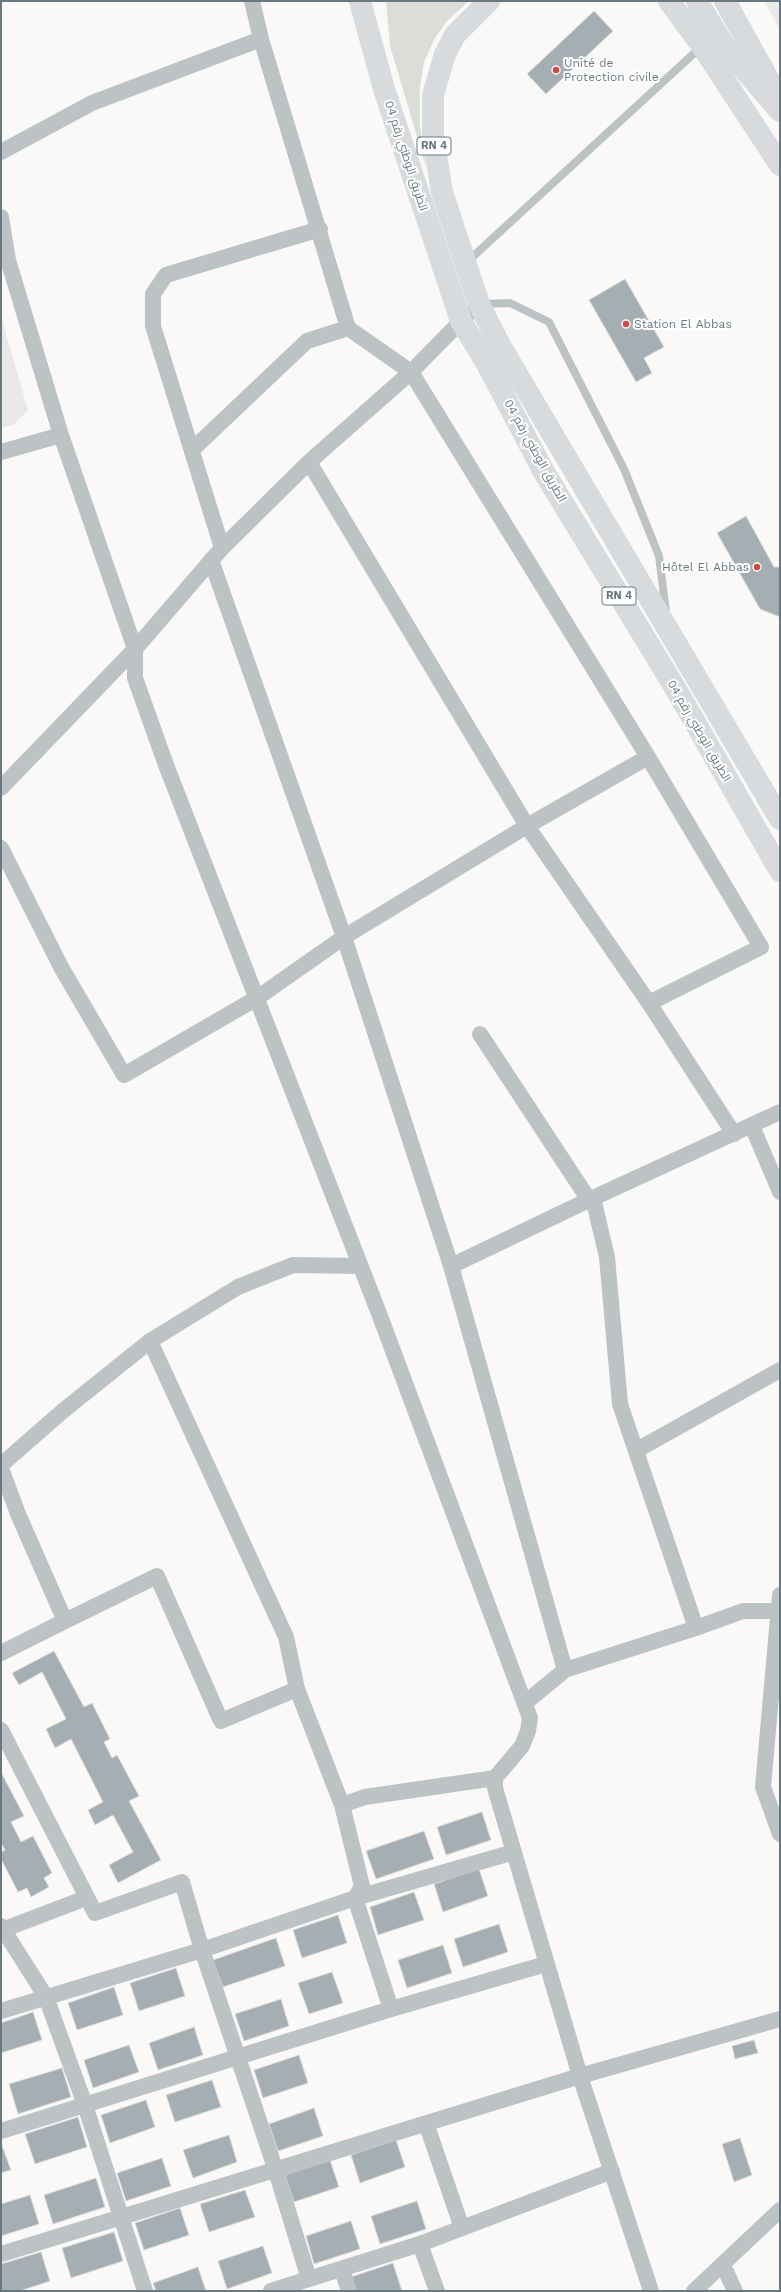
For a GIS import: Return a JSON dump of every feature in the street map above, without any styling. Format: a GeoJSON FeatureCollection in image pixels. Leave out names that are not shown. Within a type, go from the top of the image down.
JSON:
{"type":"FeatureCollection","features":[{"type":"Feature","properties":{"kind":"main road","name":"الطريق الوطني رقم 04"},"geometry":{"type":"LineString","coordinates":[[360,1],[384,89],[461,321],[487,364],[544,472],[676,691],[780,871]]}},
{"type":"Feature","properties":{"kind":"main road","name":"RN 4"},"geometry":{"type":"LineString","coordinates":[[373,1],[384,89]]}},
{"type":"Feature","properties":{"kind":"main road","name":"الطريق الوطني رقم 04"},"geometry":{"type":"LineString","coordinates":[[490,1],[455,35],[445,54],[433,95],[433,137],[442,192],[479,304],[501,348],[668,627],[780,820]]}},
{"type":"Feature","properties":{"kind":"main road"},"geometry":{"type":"LineString","coordinates":[[669,1],[702,46],[780,165]]}},
{"type":"Feature","properties":{"kind":"main road"},"geometry":{"type":"LineString","coordinates":[[697,1],[725,47],[780,111]]}},
{"type":"Feature","properties":{"kind":"main road"},"geometry":{"type":"LineString","coordinates":[[725,1],[780,99]]}},
{"type":"Feature","properties":{"kind":"street"},"geometry":{"type":"LineString","coordinates":[[252,1],[261,39],[320,229],[348,328],[411,372],[648,757],[761,947],[649,1002]]}},
{"type":"Feature","properties":{"kind":"street"},"geometry":{"type":"LineString","coordinates":[[1,152],[92,103],[261,39]]}},
{"type":"Feature","properties":{"kind":"street"},"geometry":{"type":"LineString","coordinates":[[1,217],[4,256],[61,435],[135,649],[136,678],[166,765],[360,1266],[530,1718],[528,1731],[522,1746],[495,1778],[495,1788],[580,2076],[651,2291]]}},
{"type":"Feature","properties":{"kind":"street"},"geometry":{"type":"LineString","coordinates":[[222,548],[193,449],[153,326],[153,294],[166,275],[320,229]]}},
{"type":"Feature","properties":{"kind":"street"},"geometry":{"type":"LineString","coordinates":[[1,788],[135,649],[222,548],[309,462],[411,372],[479,304]]}},
{"type":"Feature","properties":{"kind":"street"},"geometry":{"type":"LineString","coordinates":[[193,449],[307,341],[348,328]]}},
{"type":"Feature","properties":{"kind":"street"},"geometry":{"type":"LineString","coordinates":[[1,452],[61,435]]}},
{"type":"Feature","properties":{"kind":"street"},"geometry":{"type":"LineString","coordinates":[[309,462],[527,826],[649,1002],[734,1134]]}},
{"type":"Feature","properties":{"kind":"street"},"geometry":{"type":"LineString","coordinates":[[211,560],[344,937],[451,1266],[565,1670]]}},
{"type":"Feature","properties":{"kind":"street"},"geometry":{"type":"LineString","coordinates":[[1,848],[61,967],[124,1075],[257,998],[344,937],[527,826],[648,757]]}},
{"type":"Feature","properties":{"kind":"street"},"geometry":{"type":"LineString","coordinates":[[480,1034],[591,1199],[606,1257],[620,1404],[637,1450],[696,1628]]}},
{"type":"Feature","properties":{"kind":"street"},"geometry":{"type":"LineString","coordinates":[[451,1266],[591,1199],[780,1112]]}},
{"type":"Feature","properties":{"kind":"street"},"geometry":{"type":"LineString","coordinates":[[752,1126],[780,1192]]}},
{"type":"Feature","properties":{"kind":"street"},"geometry":{"type":"LineString","coordinates":[[1,1465],[64,1410],[150,1341],[238,1287],[293,1265],[360,1266]]}},
{"type":"Feature","properties":{"kind":"street"},"geometry":{"type":"LineString","coordinates":[[150,1341],[286,1637],[298,1689],[342,1805],[362,1886],[356,1898],[391,2009]]}},
{"type":"Feature","properties":{"kind":"street"},"geometry":{"type":"LineString","coordinates":[[637,1450],[780,1370]]}},
{"type":"Feature","properties":{"kind":"street"},"geometry":{"type":"LineString","coordinates":[[1,1468],[18,1514],[65,1621]]}},
{"type":"Feature","properties":{"kind":"street"},"geometry":{"type":"LineString","coordinates":[[1,1653],[157,1576],[221,1721],[298,1689]]}},
{"type":"Feature","properties":{"kind":"street"},"geometry":{"type":"LineString","coordinates":[[525,1703],[565,1670],[696,1628],[743,1611],[779,1606],[763,1787],[780,1834]]}},
{"type":"Feature","properties":{"kind":"street"},"geometry":{"type":"LineString","coordinates":[[1,1730],[95,1913],[182,1882],[202,1950],[275,2168],[309,2279]]}},
{"type":"Feature","properties":{"kind":"street"},"geometry":{"type":"LineString","coordinates":[[342,1805],[365,1797],[495,1778]]}},
{"type":"Feature","properties":{"kind":"street"},"geometry":{"type":"LineString","coordinates":[[1,2011],[202,1950],[356,1898],[514,1852]]}},
{"type":"Feature","properties":{"kind":"street"},"geometry":{"type":"LineString","coordinates":[[86,1898],[2,1928],[46,1997],[85,2105],[145,2291]]}},
{"type":"Feature","properties":{"kind":"street"},"geometry":{"type":"LineString","coordinates":[[1,2131],[391,2009],[546,1964]]}},
{"type":"Feature","properties":{"kind":"street"},"geometry":{"type":"LineString","coordinates":[[1,2254],[275,2168],[580,2076],[780,2019]]}},
{"type":"Feature","properties":{"kind":"street"},"geometry":{"type":"LineString","coordinates":[[426,2123],[462,2228]]}},
{"type":"Feature","properties":{"kind":"street"},"geometry":{"type":"LineString","coordinates":[[270,2291],[342,2270],[420,2244],[612,2171]]}},
{"type":"Feature","properties":{"kind":"street"},"geometry":{"type":"LineString","coordinates":[[694,2291],[780,2210]]}},
{"type":"Feature","properties":{"kind":"street"},"geometry":{"type":"LineString","coordinates":[[420,2244],[437,2291]]}},
{"type":"Feature","properties":{"kind":"street"},"geometry":{"type":"LineString","coordinates":[[723,2265],[735,2291]]}},
{"type":"Feature","properties":{"kind":"street"},"geometry":{"type":"LineString","coordinates":[[342,2270],[349,2291]]}},
{"type":"Feature","properties":{"kind":"lane"},"geometry":{"type":"LineString","coordinates":[[466,263],[702,46]]}},
{"type":"Feature","properties":{"kind":"lane"},"geometry":{"type":"LineString","coordinates":[[479,304],[510,304],[549,322],[624,469],[659,556],[668,627]]}},
{"type":"Feature","properties":{"kind":"shaded area"},"geometry":{"type":"Polygon","coordinates":[[[386,1],[469,1],[447,21],[435,38],[424,62],[420,87],[420,125],[426,167],[390,46],[386,1]]]}},
{"type":"Feature","properties":{"kind":"shaded area"},"geometry":{"type":"Polygon","coordinates":[[[764,1],[780,1],[780,30],[764,1]]]}},
{"type":"Feature","properties":{"kind":"shaded area"},"geometry":{"type":"Polygon","coordinates":[[[1,317],[28,410],[13,425],[1,428],[1,317]]]}},
{"type":"Feature","properties":{"kind":"building"},"geometry":{"type":"Polygon","coordinates":[[[594,11],[613,31],[546,94],[527,74],[594,11]]]}},
{"type":"Feature","properties":{"kind":"building","name":"Station El Abbas"},"geometry":{"type":"Polygon","coordinates":[[[625,279],[664,347],[644,358],[652,373],[636,382],[589,300],[625,279]]]}},
{"type":"Feature","properties":{"kind":"building","name":"Hôtel El Abbas"},"geometry":{"type":"Polygon","coordinates":[[[746,516],[774,567],[780,567],[780,617],[760,609],[717,533],[746,516]]]}},
{"type":"Feature","properties":{"kind":"building"},"geometry":{"type":"Polygon","coordinates":[[[54,1651],[84,1707],[92,1703],[110,1739],[104,1742],[112,1758],[117,1755],[139,1796],[129,1801],[161,1860],[118,1883],[109,1865],[133,1852],[113,1815],[95,1825],[88,1810],[103,1802],[71,1739],[55,1748],[46,1729],[66,1719],[42,1672],[19,1685],[12,1673],[54,1651]]]}},
{"type":"Feature","properties":{"kind":"building"},"geometry":{"type":"Polygon","coordinates":[[[1,1772],[24,1816],[11,1822],[21,1842],[33,1836],[52,1873],[44,1878],[49,1887],[31,1897],[27,1888],[18,1892],[1,1859],[1,1852],[5,1850],[1,1843],[1,1772]]]}},
{"type":"Feature","properties":{"kind":"building"},"geometry":{"type":"Polygon","coordinates":[[[482,1812],[491,1840],[446,1855],[437,1827],[482,1812]]]}},
{"type":"Feature","properties":{"kind":"building"},"geometry":{"type":"Polygon","coordinates":[[[424,1831],[434,1859],[376,1879],[366,1851],[424,1831]]]}},
{"type":"Feature","properties":{"kind":"building"},"geometry":{"type":"Polygon","coordinates":[[[479,1869],[488,1896],[443,1912],[434,1884],[479,1869]]]}},
{"type":"Feature","properties":{"kind":"building"},"geometry":{"type":"Polygon","coordinates":[[[414,1892],[424,1920],[378,1935],[370,1907],[414,1892]]]}},
{"type":"Feature","properties":{"kind":"building"},"geometry":{"type":"Polygon","coordinates":[[[338,1915],[347,1943],[302,1958],[293,1930],[338,1915]]]}},
{"type":"Feature","properties":{"kind":"building"},"geometry":{"type":"Polygon","coordinates":[[[499,1924],[508,1952],[463,1967],[454,1939],[499,1924]]]}},
{"type":"Feature","properties":{"kind":"building"},"geometry":{"type":"Polygon","coordinates":[[[276,1938],[285,1966],[223,1987],[213,1960],[276,1938]]]}},
{"type":"Feature","properties":{"kind":"building"},"geometry":{"type":"Polygon","coordinates":[[[443,1945],[452,1973],[407,1988],[398,1960],[443,1945]]]}},
{"type":"Feature","properties":{"kind":"building"},"geometry":{"type":"Polygon","coordinates":[[[176,1968],[185,1996],[139,2011],[130,1983],[176,1968]]]}},
{"type":"Feature","properties":{"kind":"building"},"geometry":{"type":"Polygon","coordinates":[[[332,1972],[343,2003],[309,2014],[298,1983],[332,1972]]]}},
{"type":"Feature","properties":{"kind":"building"},"geometry":{"type":"Polygon","coordinates":[[[114,1987],[123,2015],[77,2030],[68,2003],[114,1987]]]}},
{"type":"Feature","properties":{"kind":"building"},"geometry":{"type":"Polygon","coordinates":[[[281,1999],[289,2026],[244,2041],[235,2014],[281,1999]]]}},
{"type":"Feature","properties":{"kind":"building"},"geometry":{"type":"Polygon","coordinates":[[[33,2012],[42,2040],[1,2053],[1,2023],[33,2012]]]}},
{"type":"Feature","properties":{"kind":"building"},"geometry":{"type":"Polygon","coordinates":[[[194,2027],[203,2055],[158,2070],[149,2043],[194,2027]]]}},
{"type":"Feature","properties":{"kind":"building"},"geometry":{"type":"Polygon","coordinates":[[[754,2040],[758,2053],[735,2059],[732,2046],[754,2040]]]}},
{"type":"Feature","properties":{"kind":"building"},"geometry":{"type":"Polygon","coordinates":[[[129,2045],[139,2072],[93,2088],[84,2060],[129,2045]]]}},
{"type":"Feature","properties":{"kind":"building"},"geometry":{"type":"Polygon","coordinates":[[[299,2055],[308,2083],[263,2098],[254,2070],[299,2055]]]}},
{"type":"Feature","properties":{"kind":"building"},"geometry":{"type":"Polygon","coordinates":[[[62,2068],[71,2097],[18,2114],[9,2084],[62,2068]]]}},
{"type":"Feature","properties":{"kind":"building"},"geometry":{"type":"Polygon","coordinates":[[[212,2080],[221,2107],[175,2122],[166,2095],[212,2080]]]}},
{"type":"Feature","properties":{"kind":"building"},"geometry":{"type":"Polygon","coordinates":[[[146,2100],[155,2127],[110,2143],[101,2115],[146,2100]]]}},
{"type":"Feature","properties":{"kind":"building"},"geometry":{"type":"Polygon","coordinates":[[[314,2108],[323,2136],[278,2151],[269,2124],[314,2108]]]}},
{"type":"Feature","properties":{"kind":"building"},"geometry":{"type":"Polygon","coordinates":[[[78,2117],[87,2147],[35,2164],[25,2134],[78,2117]]]}},
{"type":"Feature","properties":{"kind":"building"},"geometry":{"type":"Polygon","coordinates":[[[229,2135],[237,2162],[193,2178],[183,2150],[229,2135]]]}},
{"type":"Feature","properties":{"kind":"building"},"geometry":{"type":"Polygon","coordinates":[[[740,2138],[752,2175],[734,2182],[722,2144],[740,2138]]]}},
{"type":"Feature","properties":{"kind":"building"},"geometry":{"type":"Polygon","coordinates":[[[396,2140],[405,2167],[360,2183],[351,2155],[396,2140]]]}},
{"type":"Feature","properties":{"kind":"building"},"geometry":{"type":"Polygon","coordinates":[[[1,2143],[11,2170],[1,2173],[1,2143]]]}},
{"type":"Feature","properties":{"kind":"building"},"geometry":{"type":"Polygon","coordinates":[[[162,2158],[171,2186],[126,2201],[117,2173],[162,2158]]]}},
{"type":"Feature","properties":{"kind":"building"},"geometry":{"type":"Polygon","coordinates":[[[330,2160],[339,2187],[294,2202],[285,2175],[330,2160]]]}},
{"type":"Feature","properties":{"kind":"building"},"geometry":{"type":"Polygon","coordinates":[[[96,2178],[105,2207],[53,2224],[44,2195],[96,2178]]]}},
{"type":"Feature","properties":{"kind":"building"},"geometry":{"type":"Polygon","coordinates":[[[245,2190],[255,2217],[209,2232],[200,2204],[245,2190]]]}},
{"type":"Feature","properties":{"kind":"building"},"geometry":{"type":"Polygon","coordinates":[[[30,2195],[39,2224],[1,2236],[1,2204],[30,2195]]]}},
{"type":"Feature","properties":{"kind":"building"},"geometry":{"type":"Polygon","coordinates":[[[417,2201],[426,2229],[380,2244],[371,2216],[417,2201]]]}},
{"type":"Feature","properties":{"kind":"building"},"geometry":{"type":"Polygon","coordinates":[[[180,2208],[189,2235],[144,2250],[135,2223],[180,2208]]]}},
{"type":"Feature","properties":{"kind":"building"},"geometry":{"type":"Polygon","coordinates":[[[351,2221],[360,2249],[314,2264],[306,2236],[351,2221]]]}},
{"type":"Feature","properties":{"kind":"building"},"geometry":{"type":"Polygon","coordinates":[[[114,2232],[123,2261],[71,2278],[62,2248],[114,2232]]]}},
{"type":"Feature","properties":{"kind":"building"},"geometry":{"type":"Polygon","coordinates":[[[263,2246],[272,2273],[227,2289],[218,2261],[263,2246]]]}},
{"type":"Feature","properties":{"kind":"building"},"geometry":{"type":"Polygon","coordinates":[[[41,2252],[50,2281],[20,2291],[1,2291],[1,2264],[41,2252]]]}},
{"type":"Feature","properties":{"kind":"building"},"geometry":{"type":"Polygon","coordinates":[[[393,2263],[402,2291],[352,2291],[348,2278],[393,2263]]]}},
{"type":"Feature","properties":{"kind":"building"},"geometry":{"type":"Polygon","coordinates":[[[198,2267],[206,2291],[156,2291],[153,2283],[198,2267]]]}},
{"type":"Feature","properties":{"kind":"place","name":"Unité de Protection civile"},"geometry":{"type":"Point","coordinates":[556,70]}},
{"type":"Feature","properties":{"kind":"place","name":"Station El Abbas"},"geometry":{"type":"Point","coordinates":[626,324]}},
{"type":"Feature","properties":{"kind":"place","name":"Hôtel El Abbas"},"geometry":{"type":"Point","coordinates":[757,567]}}]}
